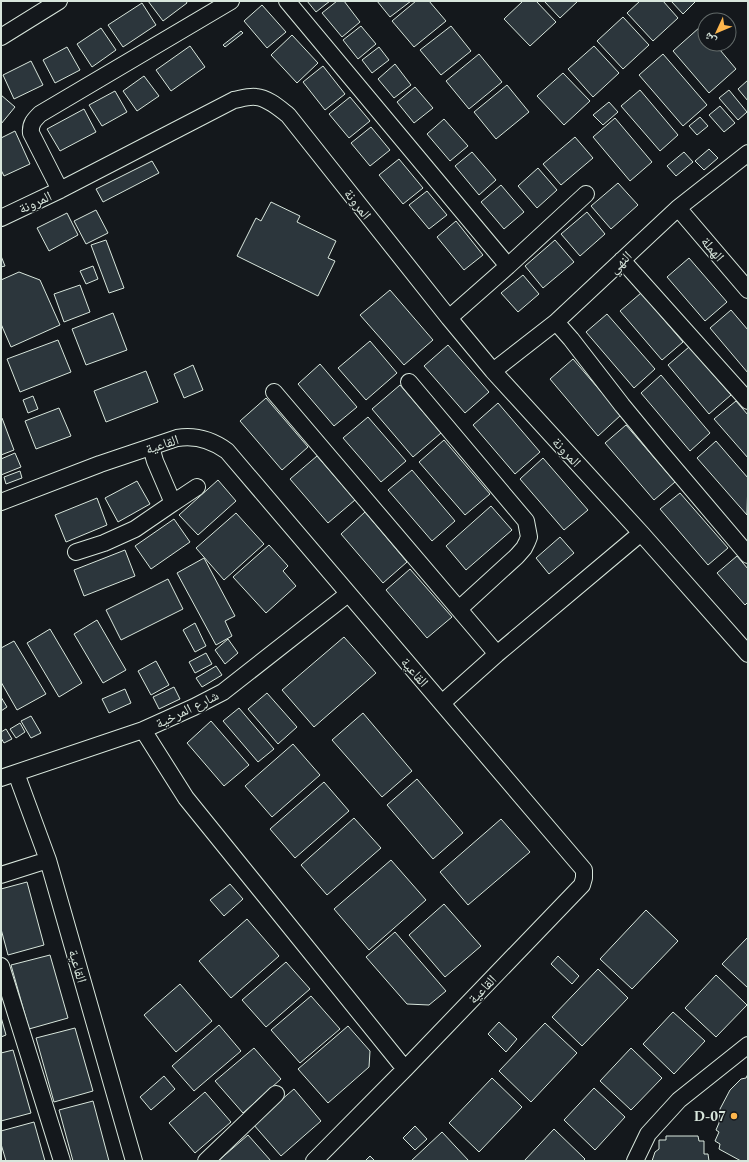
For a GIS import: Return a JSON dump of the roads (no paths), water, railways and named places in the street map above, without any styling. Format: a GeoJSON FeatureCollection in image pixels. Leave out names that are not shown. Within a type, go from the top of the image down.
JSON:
{"type":"FeatureCollection","features":[{"type":"Feature","properties":{"kind":"street"},"geometry":{"type":"LineString","coordinates":[[1,37],[59,1]]}},
{"type":"Feature","properties":{"kind":"street"},"geometry":{"type":"LineString","coordinates":[[60,190],[31,133],[30,127],[33,121],[40,114],[231,1]]}},
{"type":"Feature","properties":{"kind":"street"},"geometry":{"type":"LineString","coordinates":[[287,1],[508,266]]}},
{"type":"Feature","properties":{"kind":"street","name":"المرونة"},"geometry":{"type":"LineString","coordinates":[[1,218],[60,190],[234,100],[255,96],[263,98],[288,115],[449,318],[493,371],[641,532],[748,654]]}},
{"type":"Feature","properties":{"kind":"street","name":"النهي"},"geometry":{"type":"LineString","coordinates":[[493,371],[556,322],[678,208],[748,153]]}},
{"type":"Feature","properties":{"kind":"street"},"geometry":{"type":"LineString","coordinates":[[449,318],[586,194]]}},
{"type":"Feature","properties":{"kind":"street","name":"الهملة"},"geometry":{"type":"LineString","coordinates":[[678,208],[748,290]]}},
{"type":"Feature","properties":{"kind":"street"},"geometry":{"type":"LineString","coordinates":[[622,260],[748,401]]}},
{"type":"Feature","properties":{"kind":"street"},"geometry":{"type":"LineString","coordinates":[[556,322],[659,450],[748,555]]}},
{"type":"Feature","properties":{"kind":"street"},"geometry":{"type":"LineString","coordinates":[[409,382],[526,521],[528,528],[529,536],[527,542],[517,556],[459,609]]}},
{"type":"Feature","properties":{"kind":"street"},"geometry":{"type":"LineString","coordinates":[[274,392],[497,654]]}},
{"type":"Feature","properties":{"kind":"street","name":"القاعية"},"geometry":{"type":"LineString","coordinates":[[1,502],[100,464],[184,437],[216,443],[227,451],[584,870],[582,885],[314,1161]]}},
{"type":"Feature","properties":{"kind":"street"},"geometry":{"type":"LineString","coordinates":[[151,447],[155,461],[173,503]]}},
{"type":"Feature","properties":{"kind":"street"},"geometry":{"type":"LineString","coordinates":[[76,552],[104,543],[135,529],[197,487]]}},
{"type":"Feature","properties":{"kind":"street"},"geometry":{"type":"LineString","coordinates":[[442,703],[497,654],[641,532]]}},
{"type":"Feature","properties":{"kind":"street","name":"شارع المرخية"},"geometry":{"type":"LineString","coordinates":[[9,776],[143,730],[207,701],[223,692],[348,594]]}},
{"type":"Feature","properties":{"kind":"street"},"geometry":{"type":"LineString","coordinates":[[143,730],[186,798],[405,1069]]}},
{"type":"Feature","properties":{"kind":"street","name":"القاعية"},"geometry":{"type":"LineString","coordinates":[[9,776],[48,860],[134,1161]]}},
{"type":"Feature","properties":{"kind":"street"},"geometry":{"type":"LineString","coordinates":[[1,875],[48,860]]}},
{"type":"Feature","properties":{"kind":"street"},"geometry":{"type":"LineString","coordinates":[[1,966],[62,1161]]}},
{"type":"Feature","properties":{"kind":"street"},"geometry":{"type":"LineString","coordinates":[[635,1161],[648,1134],[679,1100],[748,1045]]}},
{"type":"Feature","properties":{"kind":"street"},"geometry":{"type":"LineString","coordinates":[[206,1161],[276,1094]]}},
{"type":"Feature","properties":{"kind":"place","name":"D-07"},"geometry":{"type":"Point","coordinates":[734,1116]}}]}
